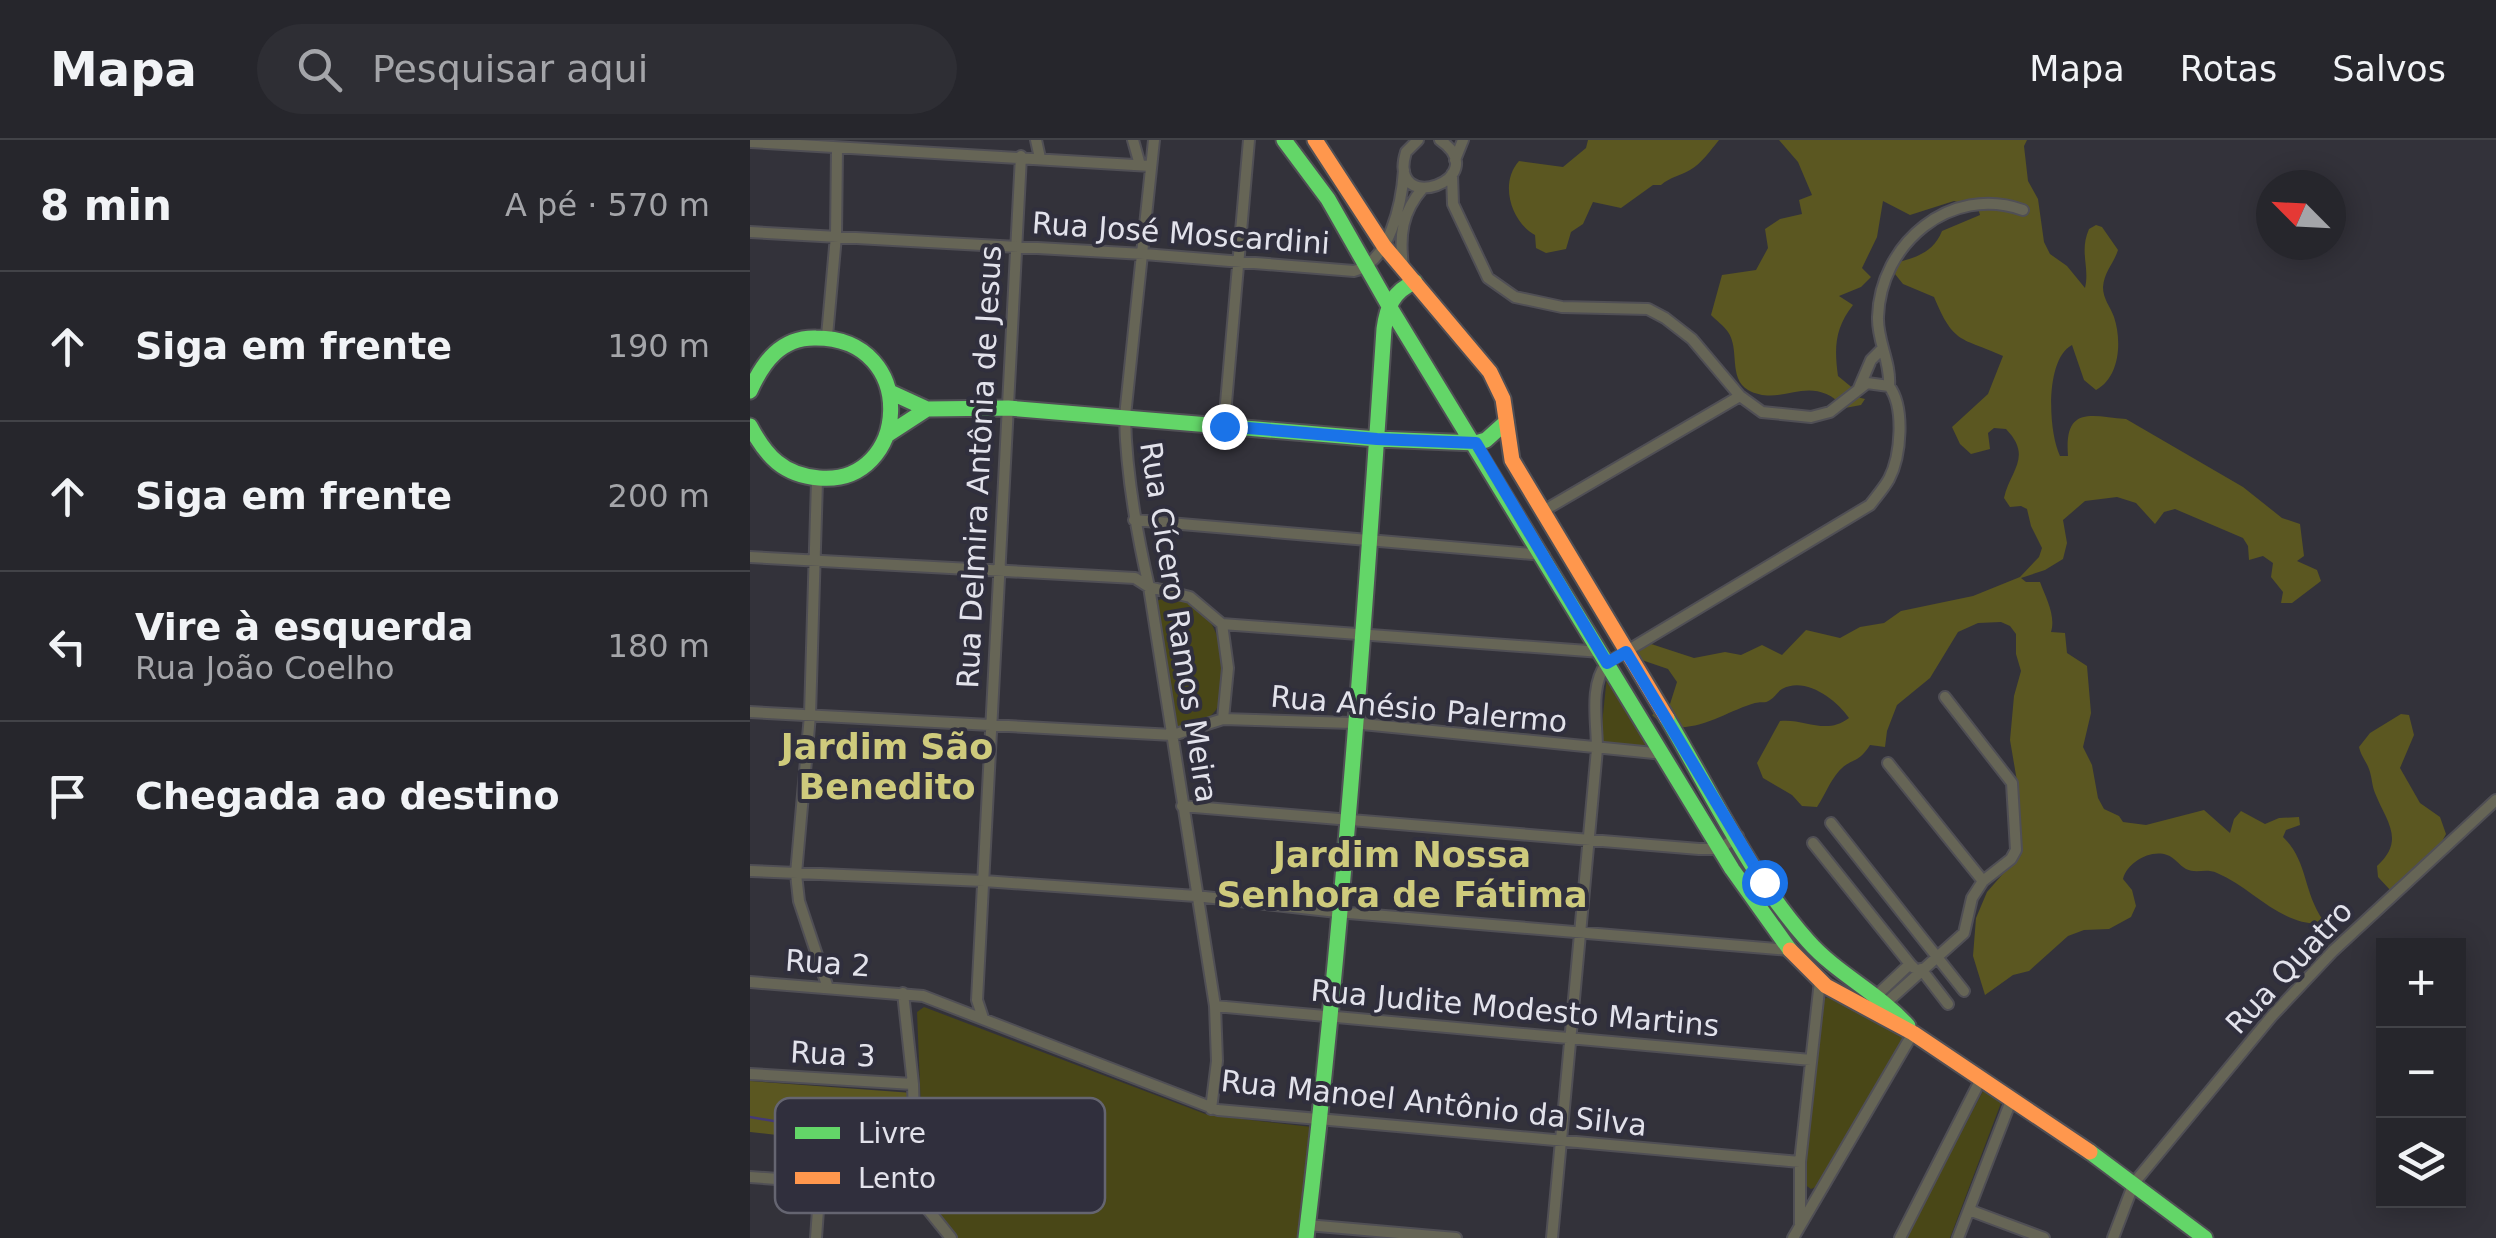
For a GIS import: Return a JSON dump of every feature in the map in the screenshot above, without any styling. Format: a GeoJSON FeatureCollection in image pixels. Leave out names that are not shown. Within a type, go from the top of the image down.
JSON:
{"type":"FeatureCollection","features":[{"type":"Feature","properties":{"kind":"street"},"geometry":{"type":"LineString","coordinates":[[1036,140],[1040,158]]}},
{"type":"Feature","properties":{"kind":"street"},"geometry":{"type":"LineString","coordinates":[[756,141],[945,146],[1145,166],[1133,140]]}},
{"type":"Feature","properties":{"kind":"street","name":"Rua Cícero Ramos Meira"},"geometry":{"type":"LineString","coordinates":[[1154,140],[1145,166],[1144,254],[1125,416],[1134,520],[1149,587],[1216,1006],[1218,1048],[1211,1109]]}},
{"type":"Feature","properties":{"kind":"street"},"geometry":{"type":"LineString","coordinates":[[1284,140],[1312,176],[1368,266],[1720,849],[1789,950],[1820,981],[1909,1030],[2012,1098],[2134,1183],[2204,1238]]}},
{"type":"Feature","properties":{"kind":"street"},"geometry":{"type":"LineString","coordinates":[[1315,140],[1384,246],[1490,372],[1502,399],[1512,460],[1764,882],[1802,935],[1828,962],[1882,998],[1909,1030]]}},
{"type":"Feature","properties":{"kind":"street"},"geometry":{"type":"LineString","coordinates":[[1397,140],[1411,182],[1453,204]]}},
{"type":"Feature","properties":{"kind":"street"},"geometry":{"type":"LineString","coordinates":[[1368,266],[1384,246],[1410,145],[1418,140]]}},
{"type":"Feature","properties":{"kind":"street"},"geometry":{"type":"LineString","coordinates":[[1440,140],[1449,147],[1454,161]]}},
{"type":"Feature","properties":{"kind":"street"},"geometry":{"type":"LineString","coordinates":[[1463,140],[1454,161],[1453,204],[1488,278],[1501,290],[1550,305],[1648,309],[1692,340],[1740,396],[1762,412],[1810,416],[1830,412],[1867,383],[1889,386]]}},
{"type":"Feature","properties":{"kind":"street"},"geometry":{"type":"LineString","coordinates":[[1224,426],[1250,141]]}},
{"type":"Feature","properties":{"kind":"street"},"geometry":{"type":"LineString","coordinates":[[827,336],[845,146]]}},
{"type":"Feature","properties":{"kind":"street","name":"Rua Delmira Antônia de Jesus"},"geometry":{"type":"LineString","coordinates":[[983,1018],[976,1000],[1021,156]]}},
{"type":"Feature","properties":{"kind":"street"},"geometry":{"type":"LineString","coordinates":[[1403,267],[1400,246],[1404,217],[1426,188],[1443,185],[1452,174]]}},
{"type":"Feature","properties":{"kind":"street"},"geometry":{"type":"LineString","coordinates":[[750,557],[1135,578],[1149,587],[1190,598],[1222,624],[1360,632],[1606,662],[1628,655],[1870,506],[1889,478],[1895,461],[1898,409],[1889,386],[1890,370],[1877,320],[1882,284],[1897,253],[1916,229],[1950,211],[1992,204],[2023,210]]}},
{"type":"Feature","properties":{"kind":"street"},"geometry":{"type":"LineString","coordinates":[[1365,218],[1380,220],[1394,215]]}},
{"type":"Feature","properties":{"kind":"street","name":"Rua José Moscardini"},"geometry":{"type":"LineString","coordinates":[[750,232],[1144,254],[1354,271],[1368,266]]}},
{"type":"Feature","properties":{"kind":"street"},"geometry":{"type":"LineString","coordinates":[[1415,282],[1398,290],[1389,306],[1384,344],[1320,1119],[1307,1232],[1456,1238]]}},
{"type":"Feature","properties":{"kind":"street"},"geometry":{"type":"LineString","coordinates":[[1384,344],[1391,336],[1406,333]]}},
{"type":"Feature","properties":{"kind":"street"},"geometry":{"type":"LineString","coordinates":[[750,426],[766,456],[780,469],[817,480],[839,478],[859,469],[875,454],[892,414],[890,392],[874,360],[851,343],[827,336],[808,336],[774,352],[751,385]]}},
{"type":"Feature","properties":{"kind":"street"},"geometry":{"type":"LineString","coordinates":[[1859,388],[1870,360],[1883,348]]}},
{"type":"Feature","properties":{"kind":"street"},"geometry":{"type":"LineString","coordinates":[[890,392],[927,408],[1008,408],[1125,416],[1377,439],[1476,443],[1486,440],[1506,422]]}},
{"type":"Feature","properties":{"kind":"street"},"geometry":{"type":"LineString","coordinates":[[1543,511],[1740,396]]}},
{"type":"Feature","properties":{"kind":"street"},"geometry":{"type":"LineString","coordinates":[[886,435],[927,408]]}},
{"type":"Feature","properties":{"kind":"street"},"geometry":{"type":"LineString","coordinates":[[817,480],[810,715],[796,874],[799,901],[828,988]]}},
{"type":"Feature","properties":{"kind":"street"},"geometry":{"type":"LineString","coordinates":[[1134,520],[1544,555]]}},
{"type":"Feature","properties":{"kind":"street","name":"Rua Cícero Ramos Meira"},"geometry":{"type":"LineString","coordinates":[[1222,624],[1228,668],[1223,719]]}},
{"type":"Feature","properties":{"kind":"street"},"geometry":{"type":"LineString","coordinates":[[1552,1238],[1597,749],[1596,684],[1606,662]]}},
{"type":"Feature","properties":{"kind":"street"},"geometry":{"type":"LineString","coordinates":[[1882,998],[1964,932],[1972,898],[1983,881],[2012,859],[2016,850],[2012,783],[1944,697]]}},
{"type":"Feature","properties":{"kind":"street"},"geometry":{"type":"LineString","coordinates":[[750,712],[1173,735]]}},
{"type":"Feature","properties":{"kind":"street","name":"Rua Anésio Palermo"},"geometry":{"type":"LineString","coordinates":[[1173,735],[1223,719],[1352,723],[1664,754]]}},
{"type":"Feature","properties":{"kind":"street"},"geometry":{"type":"LineString","coordinates":[[1888,764],[1983,881]]}},
{"type":"Feature","properties":{"kind":"street","name":"Rua Quatro"},"geometry":{"type":"LineString","coordinates":[[2114,1238],[2134,1183],[2271,1017],[2333,951],[2496,800]]}},
{"type":"Feature","properties":{"kind":"street"},"geometry":{"type":"LineString","coordinates":[[1182,806],[1720,849],[1738,836]]}},
{"type":"Feature","properties":{"kind":"street"},"geometry":{"type":"LineString","coordinates":[[1831,823],[1964,990]]}},
{"type":"Feature","properties":{"kind":"street"},"geometry":{"type":"LineString","coordinates":[[1813,843],[1948,1004]]}},
{"type":"Feature","properties":{"kind":"street"},"geometry":{"type":"LineString","coordinates":[[750,870],[1196,896],[1337,912],[1789,950]]}},
{"type":"Feature","properties":{"kind":"street"},"geometry":{"type":"LineString","coordinates":[[1800,1224],[1800,1162],[1820,981]]}},
{"type":"Feature","properties":{"kind":"street","name":"Rua 2"},"geometry":{"type":"LineString","coordinates":[[750,982],[903,993]]}},
{"type":"Feature","properties":{"kind":"street"},"geometry":{"type":"LineString","coordinates":[[903,993],[913,1098]]}},
{"type":"Feature","properties":{"kind":"street","name":"Rua Manoel Antônio da Silva"},"geometry":{"type":"LineString","coordinates":[[903,993],[983,1018],[1211,1109],[1800,1162]]}},
{"type":"Feature","properties":{"kind":"street","name":"Rua Judite Modesto Martins"},"geometry":{"type":"LineString","coordinates":[[1216,1006],[1811,1060]]}},
{"type":"Feature","properties":{"kind":"street"},"geometry":{"type":"LineString","coordinates":[[1793,1238],[1909,1030]]}},
{"type":"Feature","properties":{"kind":"street","name":"Rua 3"},"geometry":{"type":"LineString","coordinates":[[750,1074],[913,1084]]}},
{"type":"Feature","properties":{"kind":"street"},"geometry":{"type":"LineString","coordinates":[[1900,1238],[1982,1078]]}},
{"type":"Feature","properties":{"kind":"street"},"geometry":{"type":"LineString","coordinates":[[1958,1238],[2012,1098]]}},
{"type":"Feature","properties":{"kind":"street"},"geometry":{"type":"LineString","coordinates":[[750,1176],[775,1178]]}},
{"type":"Feature","properties":{"kind":"street"},"geometry":{"type":"LineString","coordinates":[[1969,1210],[2044,1238]]}},
{"type":"Feature","properties":{"kind":"street"},"geometry":{"type":"LineString","coordinates":[[816,1238],[818,1213]]}},
{"type":"Feature","properties":{"kind":"street"},"geometry":{"type":"LineString","coordinates":[[931,1213],[951,1238]]}},
{"type":"Feature","properties":{"kind":"shaded area"},"geometry":{"type":"Polygon","coordinates":[[[1588,140],[1719,140],[1694,167],[1661,185],[1653,185],[1621,208],[1593,202],[1583,224],[1571,232],[1566,249],[1546,253],[1536,248],[1535,235],[1514,212],[1509,191],[1513,170],[1519,161],[1563,167],[1586,148],[1588,140]]]}},
{"type":"Feature","properties":{"kind":"shaded area"},"geometry":{"type":"Polygon","coordinates":[[[1779,140],[2027,140],[2024,146],[2028,181],[2038,199],[2044,242],[2050,254],[2067,266],[2085,288],[2089,229],[2102,227],[2118,250],[2103,287],[2117,326],[2117,358],[2110,376],[2096,390],[2084,380],[2072,345],[2063,353],[2051,396],[2053,430],[2060,456],[2068,456],[2070,428],[2082,417],[2126,419],[2243,487],[2282,518],[2300,524],[2304,556],[2297,561],[2317,570],[2321,581],[2292,603],[2281,603],[2283,592],[2271,577],[2273,563],[2263,556],[2249,560],[2243,538],[2175,509],[2164,512],[2155,524],[2136,503],[2117,497],[2085,501],[2063,520],[2067,543],[2063,559],[2021,578],[2040,582],[2051,613],[2051,632],[2065,633],[2067,653],[2087,666],[2091,713],[2083,747],[2104,809],[2123,822],[2146,825],[2204,810],[2230,833],[2241,811],[2265,824],[2279,818],[2299,817],[2300,825],[2286,830],[2283,837],[2297,856],[2323,920],[2321,924],[2292,919],[2217,873],[2190,870],[2170,856],[2154,854],[2134,863],[2125,873],[2123,879],[2132,890],[2136,906],[2131,917],[2109,929],[2084,930],[2068,936],[2029,971],[2013,975],[1985,995],[1973,956],[1976,918],[1987,892],[2015,860],[2021,841],[2019,793],[2010,740],[2021,671],[2016,634],[2001,622],[1978,623],[1958,632],[1930,678],[1897,705],[1885,747],[1870,745],[1862,756],[1844,767],[1817,807],[1802,806],[1792,795],[1763,778],[1757,763],[1780,721],[1832,726],[1849,718],[1819,692],[1810,687],[1791,686],[1768,701],[1689,726],[1676,727],[1652,715],[1670,704],[1677,682],[1668,669],[1633,657],[1631,651],[1642,641],[1694,658],[1725,652],[1741,655],[1762,645],[1782,655],[1806,630],[1840,638],[1860,627],[1884,623],[1901,611],[1973,596],[2020,577],[2039,557],[2042,548],[2027,509],[2010,507],[2004,498],[2019,456],[2014,439],[2006,429],[1994,428],[1988,433],[1990,449],[1971,454],[1960,444],[1952,427],[1988,394],[2003,356],[1960,337],[1947,324],[1934,297],[1903,284],[1895,274],[1899,262],[1925,252],[1942,231],[1980,215],[1978,208],[1954,201],[1910,215],[1883,201],[1877,237],[1862,268],[1871,277],[1861,287],[1839,296],[1853,305],[1837,338],[1838,376],[1855,390],[1857,397],[1865,399],[1861,405],[1845,408],[1820,392],[1761,395],[1742,385],[1731,339],[1711,315],[1722,275],[1756,270],[1768,248],[1765,229],[1780,219],[1802,214],[1799,200],[1812,195],[1798,162],[1779,140]]]}},
{"type":"Feature","properties":{"kind":"shaded area"},"geometry":{"type":"Polygon","coordinates":[[[1168,597],[1183,600],[1205,615],[1221,652],[1218,707],[1205,720],[1181,729],[1173,726],[1156,601],[1168,597]]]}},
{"type":"Feature","properties":{"kind":"shaded area"},"geometry":{"type":"Polygon","coordinates":[[[1607,676],[1652,749],[1600,743],[1607,676]]]}},
{"type":"Feature","properties":{"kind":"shaded area"},"geometry":{"type":"Polygon","coordinates":[[[2401,714],[2409,715],[2414,735],[2400,768],[2420,803],[2440,817],[2446,834],[2437,851],[2392,892],[2378,877],[2377,866],[2390,848],[2391,830],[2359,747],[2370,733],[2401,714]]]}},
{"type":"Feature","properties":{"kind":"shaded area"},"geometry":{"type":"Polygon","coordinates":[[[1832,996],[1904,1035],[1904,1040],[1818,1186],[1811,1189],[1804,1184],[1822,1004],[1823,999],[1832,996]]]}},
{"type":"Feature","properties":{"kind":"shaded area"},"geometry":{"type":"Polygon","coordinates":[[[924,1007],[1208,1115],[1312,1127],[1301,1238],[955,1238],[936,1213],[1105,1213],[1105,1098],[920,1098],[917,1012],[924,1007]]]}},
{"type":"Feature","properties":{"kind":"shaded area"},"geometry":{"type":"Polygon","coordinates":[[[750,1081],[913,1093],[913,1098],[775,1098],[775,1135],[750,1132],[750,1081]]]}},
{"type":"Feature","properties":{"kind":"shaded area"},"geometry":{"type":"Polygon","coordinates":[[[1984,1089],[2001,1098],[2001,1103],[1950,1238],[1906,1238],[1984,1089]]]}},
{"type":"Feature","properties":{"kind":"waterway"},"geometry":{"type":"LineString","coordinates":[[750,1117],[775,1121]]}},
{"type":"Feature","properties":{"kind":"traffic: fast"},"geometry":{"type":"LineString","coordinates":[[1284,140],[1328,199],[1389,306],[1732,869],[1790,950]]}},
{"type":"Feature","properties":{"kind":"traffic: fast"},"geometry":{"type":"LineString","coordinates":[[1306,1238],[1351,784],[1384,329],[1392,301],[1415,282]]}},
{"type":"Feature","properties":{"kind":"traffic: fast"},"geometry":{"type":"LineString","coordinates":[[750,391],[775,353],[793,342],[816,338],[850,344],[873,361],[887,384],[891,411],[885,437],[872,460],[849,474],[819,478],[795,473],[777,462],[750,426]]}},
{"type":"Feature","properties":{"kind":"traffic: fast"},"geometry":{"type":"LineString","coordinates":[[890,392],[927,409],[1008,408],[1377,439],[1476,443],[1486,440],[1506,422]]}},
{"type":"Feature","properties":{"kind":"traffic: fast"},"geometry":{"type":"LineString","coordinates":[[887,435],[927,409]]}},
{"type":"Feature","properties":{"kind":"traffic: fast"},"geometry":{"type":"LineString","coordinates":[[1667,718],[1750,861],[1787,916],[1819,953],[1908,1026]]}},
{"type":"Feature","properties":{"kind":"traffic: fast"},"geometry":{"type":"LineString","coordinates":[[2090,1152],[2205,1238]]}},
{"type":"Feature","properties":{"kind":"traffic: slow"},"geometry":{"type":"LineString","coordinates":[[1315,140],[1384,246],[1490,372],[1503,399],[1512,460],[1667,718]]}},
{"type":"Feature","properties":{"kind":"traffic: slow"},"geometry":{"type":"LineString","coordinates":[[1790,950],[1826,986],[1913,1033],[2090,1152]]}},
{"type":"Feature","properties":{"kind":"district","name":"Jardim São Benedito"},"geometry":{"type":"Point","coordinates":[887,767]}},
{"type":"Feature","properties":{"kind":"district","name":"Jardim Nossa Senhora de Fátima"},"geometry":{"type":"Point","coordinates":[1402,875]}},
{"type":"Feature","properties":{"kind":"route"},"geometry":{"type":"LineString","coordinates":[[1224,426],[1476,443],[1607,663],[1626,652],[1764,882]]}}]}
